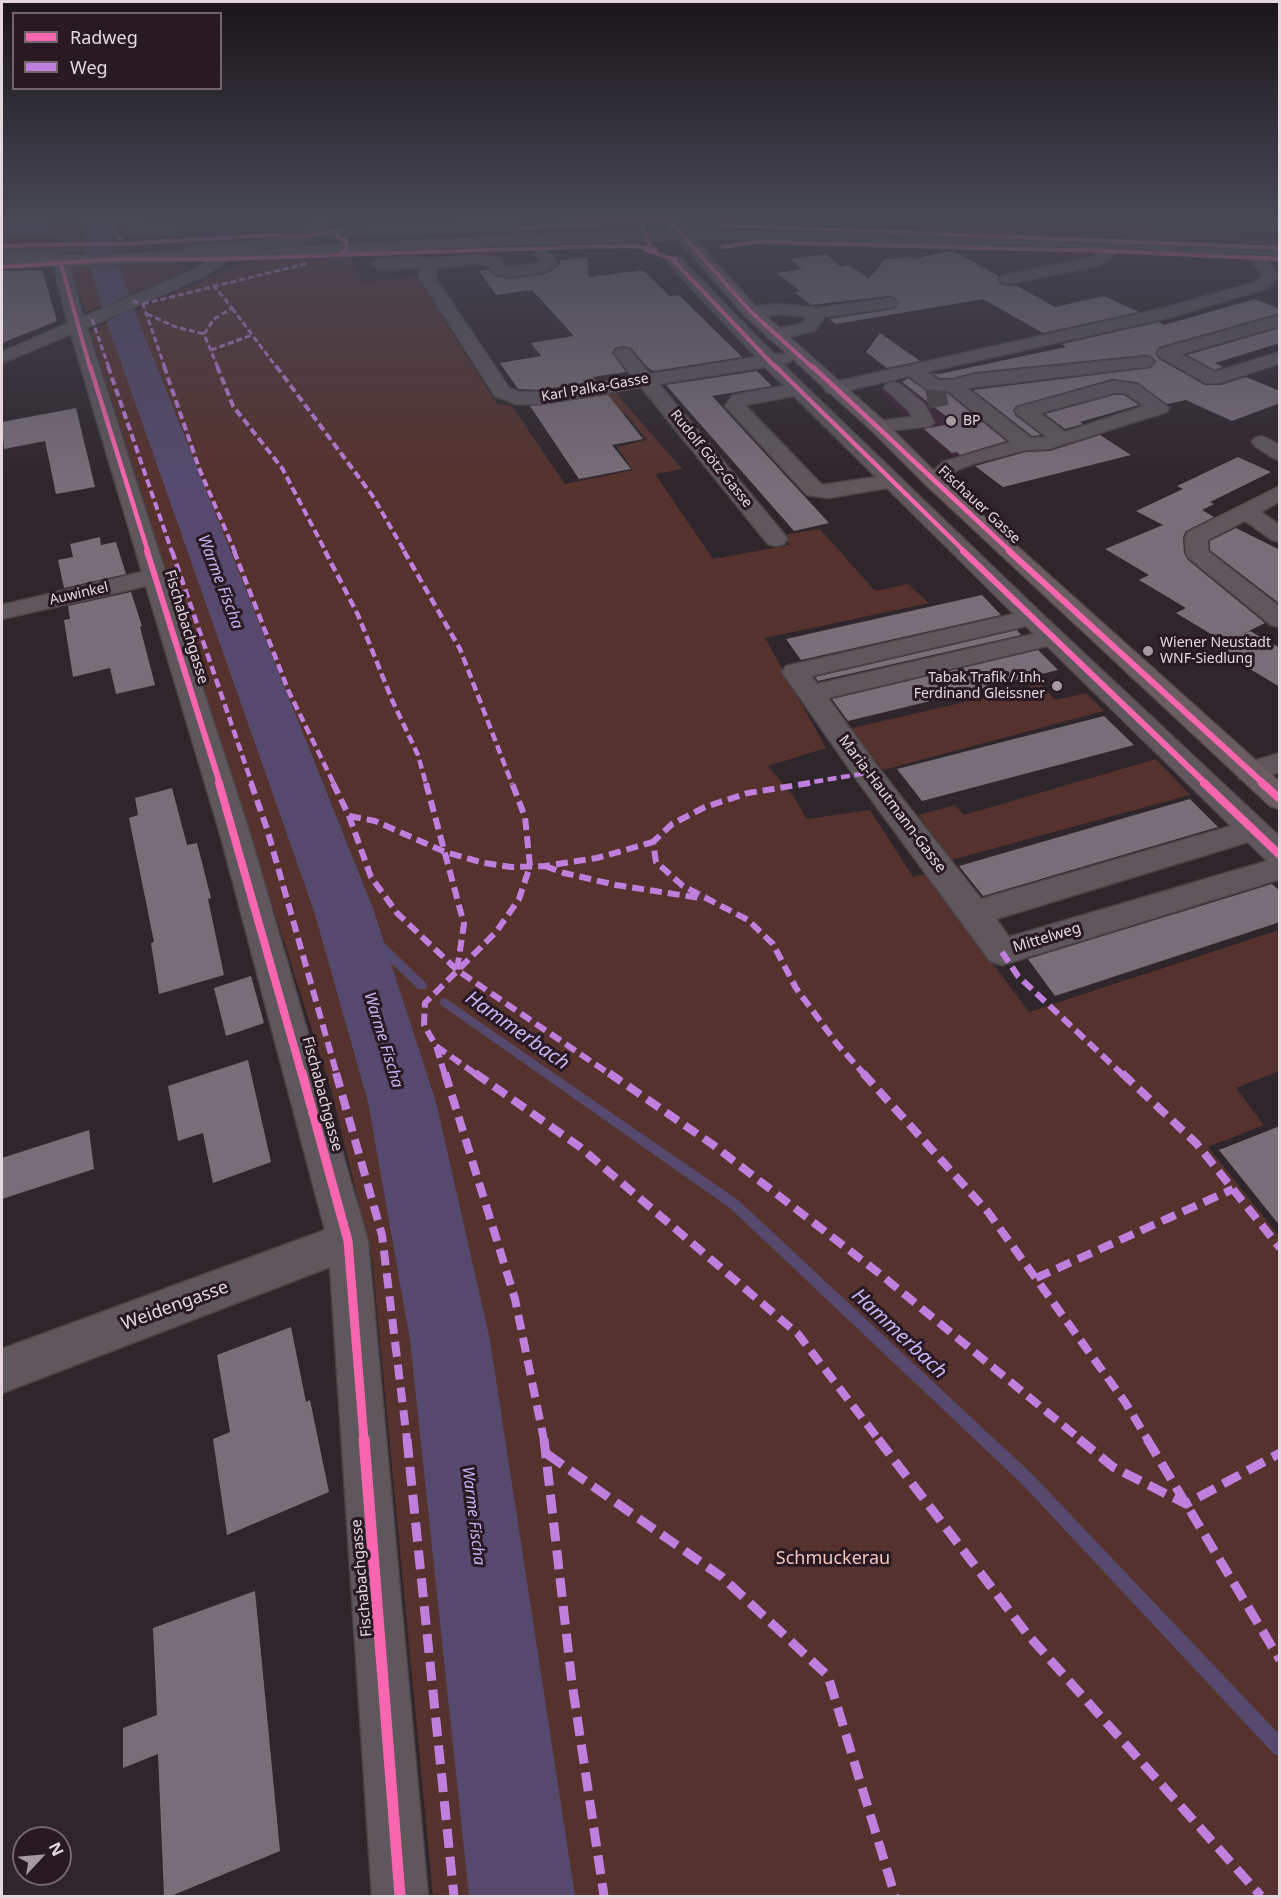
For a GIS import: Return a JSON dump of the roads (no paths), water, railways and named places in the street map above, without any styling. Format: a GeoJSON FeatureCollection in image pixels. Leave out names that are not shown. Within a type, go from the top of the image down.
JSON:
{"type":"FeatureCollection","features":[{"type":"Feature","properties":{"kind":"main road","name":"Fischauer Gasse"},"geometry":{"type":"LineString","coordinates":[[748,309],[794,353],[878,426],[933,481],[1280,799]]}},
{"type":"Feature","properties":{"kind":"street","name":"Fischabachgasse"},"geometry":{"type":"LineString","coordinates":[[84,309],[90,319],[157,576],[236,837],[348,1241],[400,1896]]}},
{"type":"Feature","properties":{"kind":"street"},"geometry":{"type":"LineString","coordinates":[[2,358],[115,309]]}},
{"type":"Feature","properties":{"kind":"street","name":"Karl Palka-Gasse"},"geometry":{"type":"LineString","coordinates":[[447,309],[502,392],[516,398],[540,398],[768,360],[813,345]]}},
{"type":"Feature","properties":{"kind":"street"},"geometry":{"type":"LineString","coordinates":[[719,309],[891,481],[1280,855]]}},
{"type":"Feature","properties":{"kind":"street"},"geometry":{"type":"LineString","coordinates":[[751,312],[778,309],[818,314],[853,309]]}},
{"type":"Feature","properties":{"kind":"street"},"geometry":{"type":"LineString","coordinates":[[833,388],[1181,309]]}},
{"type":"Feature","properties":{"kind":"street"},"geometry":{"type":"LineString","coordinates":[[775,335],[809,327],[818,314]]}},
{"type":"Feature","properties":{"kind":"street"},"geometry":{"type":"LineString","coordinates":[[1280,320],[1166,353],[1213,379],[1280,357]]}},
{"type":"Feature","properties":{"kind":"street","name":"Rudolf Götz-Gasse"},"geometry":{"type":"LineString","coordinates":[[623,353],[776,539]]}},
{"type":"Feature","properties":{"kind":"street"},"geometry":{"type":"LineString","coordinates":[[956,391],[976,380],[1145,362]]}},
{"type":"Feature","properties":{"kind":"street"},"geometry":{"type":"LineString","coordinates":[[913,370],[933,385],[956,391],[1026,444]]}},
{"type":"Feature","properties":{"kind":"street"},"geometry":{"type":"LineString","coordinates":[[933,481],[950,466],[968,459],[1026,444],[1042,445],[1062,439],[1072,435],[1159,408],[1130,388],[1113,387],[1025,411],[1062,439]]}},
{"type":"Feature","properties":{"kind":"street"},"geometry":{"type":"LineString","coordinates":[[878,426],[924,422],[917,408],[919,400],[893,388]]}},
{"type":"Feature","properties":{"kind":"street"},"geometry":{"type":"LineString","coordinates":[[798,390],[740,399],[735,406],[815,490],[828,492],[891,481]]}},
{"type":"Feature","properties":{"kind":"street"},"geometry":{"type":"LineString","coordinates":[[1262,442],[1280,454]]}},
{"type":"Feature","properties":{"kind":"street"},"geometry":{"type":"LineString","coordinates":[[1280,492],[1196,537],[1197,553],[1280,620]]}},
{"type":"Feature","properties":{"kind":"street"},"geometry":{"type":"LineString","coordinates":[[1246,512],[1280,535]]}},
{"type":"Feature","properties":{"kind":"street","name":"Auwinkel"},"geometry":{"type":"LineString","coordinates":[[2,612],[157,576]]}},
{"type":"Feature","properties":{"kind":"street","name":"Maria-Hautmann-Gasse"},"geometry":{"type":"LineString","coordinates":[[974,914],[867,773],[795,672],[1031,617]]}},
{"type":"Feature","properties":{"kind":"street"},"geometry":{"type":"LineString","coordinates":[[811,694],[1052,637]]}},
{"type":"Feature","properties":{"kind":"street"},"geometry":{"type":"LineString","coordinates":[[1250,772],[1280,762]]}},
{"type":"Feature","properties":{"kind":"street"},"geometry":{"type":"LineString","coordinates":[[974,914],[1253,830]]}},
{"type":"Feature","properties":{"kind":"street","name":"Mittelweg"},"geometry":{"type":"LineString","coordinates":[[974,914],[1002,952],[1280,868]]}},
{"type":"Feature","properties":{"kind":"street","name":"Weidengasse"},"geometry":{"type":"LineString","coordinates":[[2,1371],[348,1241]]}},
{"type":"Feature","properties":{"kind":"waterway","name":"Warme Fischa"},"geometry":{"type":"LineString","coordinates":[[118,309],[344,911],[402,1102],[450,1340],[522,1896]]}},
{"type":"Feature","properties":{"kind":"waterway","name":"Hammerbach"},"geometry":{"type":"LineString","coordinates":[[344,911],[422,986]]}},
{"type":"Feature","properties":{"kind":"waterway","name":"Hammerbach"},"geometry":{"type":"LineString","coordinates":[[445,1002],[734,1204],[1027,1479],[1280,1748]]}},
{"type":"Feature","properties":{"kind":"tunnel"},"geometry":{"type":"LineString","coordinates":[[927,399],[953,394]]}},
{"type":"Feature","properties":{"kind":"place","name":"BP"},"geometry":{"type":"Point","coordinates":[951,421]}},
{"type":"Feature","properties":{"kind":"place","name":"Wiener Neustadt WNF-Siedlung"},"geometry":{"type":"Point","coordinates":[1148,651]}},
{"type":"Feature","properties":{"kind":"place","name":"Tabak Trafik / Inh. Ferdinand Gleissner"},"geometry":{"type":"Point","coordinates":[1057,686]}},
{"type":"Feature","properties":{"kind":"park label","name":"Schmuckerau"},"geometry":{"type":"Point","coordinates":[833,1559]}}]}
